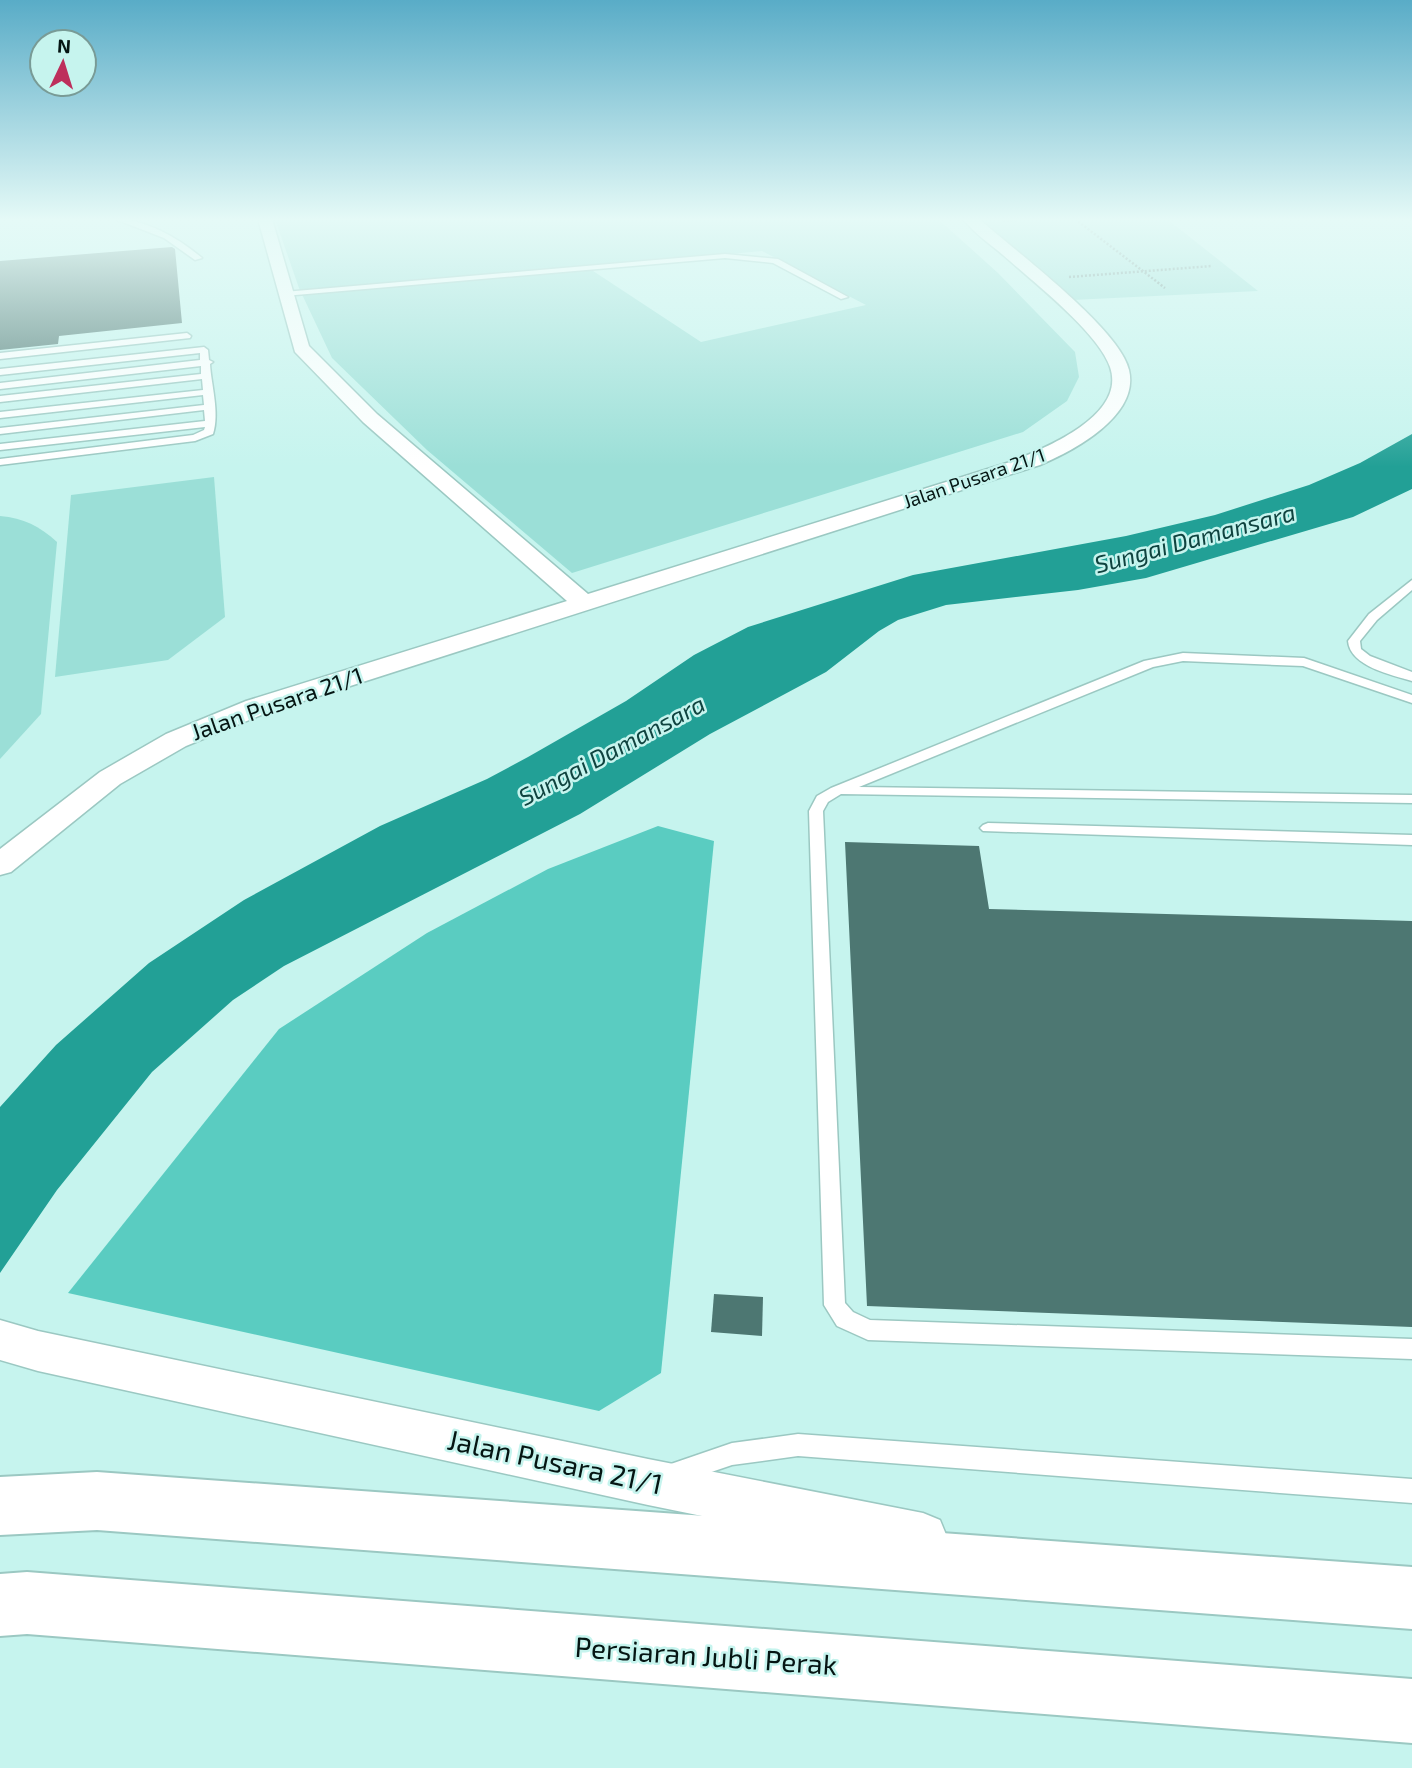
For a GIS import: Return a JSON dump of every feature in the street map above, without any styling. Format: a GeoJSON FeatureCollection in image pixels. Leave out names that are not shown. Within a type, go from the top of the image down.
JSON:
{"type":"FeatureCollection","features":[{"type":"Feature","properties":{"kind":"main road"},"geometry":{"type":"LineString","coordinates":[[0,1506],[97,1501],[1112,1578],[1412,1598]]}},
{"type":"Feature","properties":{"kind":"main road","name":"Persiaran Jubli Perak"},"geometry":{"type":"LineString","coordinates":[[13,1604],[1412,1710]]}},
{"type":"Feature","properties":{"kind":"street"},"geometry":{"type":"LineString","coordinates":[[286,302],[300,348],[370,418],[579,600]]}},
{"type":"Feature","properties":{"kind":"street","name":"Jalan Pusara 21/1"},"geometry":{"type":"LineString","coordinates":[[0,865],[110,778],[176,740],[256,707],[973,469],[1058,434],[1091,407],[1103,367],[1090,340],[1048,302]]}},
{"type":"Feature","properties":{"kind":"street","name":"Jalan Pusara 21/1"},"geometry":{"type":"LineString","coordinates":[[0,842],[99,768],[177,724],[248,696],[954,487],[1037,458],[1080,438],[1101,419],[1117,390],[1120,368],[1103,339],[1061,302]]}},
{"type":"Feature","properties":{"kind":"street","name":"Jalan Pusara 21/1"},"geometry":{"type":"LineString","coordinates":[[19,1346],[648,1482],[1112,1578]]}},
{"type":"Feature","properties":{"kind":"lane"},"geometry":{"type":"LineString","coordinates":[[0,356],[187,336]]}},
{"type":"Feature","properties":{"kind":"lane"},"geometry":{"type":"LineString","coordinates":[[0,372],[204,350],[208,362],[210,423],[209,432],[195,438],[0,462]]}},
{"type":"Feature","properties":{"kind":"lane"},"geometry":{"type":"LineString","coordinates":[[0,386],[208,362]]}},
{"type":"Feature","properties":{"kind":"lane"},"geometry":{"type":"LineString","coordinates":[[0,399],[208,376]]}},
{"type":"Feature","properties":{"kind":"lane"},"geometry":{"type":"LineString","coordinates":[[0,415],[209,392]]}},
{"type":"Feature","properties":{"kind":"lane"},"geometry":{"type":"LineString","coordinates":[[0,430],[209,407]]}},
{"type":"Feature","properties":{"kind":"lane"},"geometry":{"type":"LineString","coordinates":[[0,447],[210,423]]}},
{"type":"Feature","properties":{"kind":"lane"},"geometry":{"type":"LineString","coordinates":[[1412,584],[1373,617],[1354,641],[1355,650],[1365,659],[1412,677]]}},
{"type":"Feature","properties":{"kind":"lane"},"geometry":{"type":"LineString","coordinates":[[1412,699],[1304,662],[1183,657],[1167,660],[1149,664],[836,791],[822,799],[816,811],[835,1305],[845,1319],[868,1330],[1412,1349]]}},
{"type":"Feature","properties":{"kind":"lane"},"geometry":{"type":"LineString","coordinates":[[836,791],[1412,799]]}},
{"type":"Feature","properties":{"kind":"lane"},"geometry":{"type":"LineString","coordinates":[[988,828],[1412,840]]}},
{"type":"Feature","properties":{"kind":"lane"},"geometry":{"type":"LineString","coordinates":[[648,1482],[732,1454],[799,1445],[1412,1491]]}},
{"type":"Feature","properties":{"kind":"shaded area"},"geometry":{"type":"Polygon","coordinates":[[[305,302],[639,302],[701,342],[866,305],[859,302],[1026,302],[1075,352],[1079,377],[1067,401],[1023,432],[572,573],[427,450],[332,358],[305,302]]]}},
{"type":"Feature","properties":{"kind":"shaded area"},"geometry":{"type":"Polygon","coordinates":[[[214,477],[225,617],[168,660],[55,677],[71,495],[214,477]]]}},
{"type":"Feature","properties":{"kind":"shaded area"},"geometry":{"type":"Polygon","coordinates":[[[0,516],[31,524],[57,542],[41,714],[0,759],[0,516]]]}},
{"type":"Feature","properties":{"kind":"shaded area"},"geometry":{"type":"Polygon","coordinates":[[[658,826],[714,841],[661,1373],[599,1411],[68,1293],[279,1029],[427,933],[548,869],[658,826]]]}},
{"type":"Feature","properties":{"kind":"water","name":"Sungai Damansara"},"geometry":{"type":"Polygon","coordinates":[[[1412,434],[1412,489],[1353,517],[1146,578],[1078,590],[946,605],[898,620],[879,631],[826,672],[710,734],[580,814],[284,966],[233,1000],[152,1072],[57,1190],[0,1273],[0,1107],[56,1045],[149,963],[244,900],[380,826],[487,779],[528,757],[626,701],[694,655],[748,627],[913,575],[1126,536],[1215,515],[1309,485],[1360,463],[1412,434]]]}},
{"type":"Feature","properties":{"kind":"building"},"geometry":{"type":"Polygon","coordinates":[[[0,302],[180,302],[182,323],[59,336],[58,344],[0,350],[0,302]]]}},
{"type":"Feature","properties":{"kind":"building"},"geometry":{"type":"Polygon","coordinates":[[[845,842],[979,846],[989,909],[1412,921],[1412,1327],[867,1306],[845,842]]]}},
{"type":"Feature","properties":{"kind":"building"},"geometry":{"type":"Polygon","coordinates":[[[714,1294],[763,1297],[762,1336],[711,1332],[714,1294]]]}}]}
